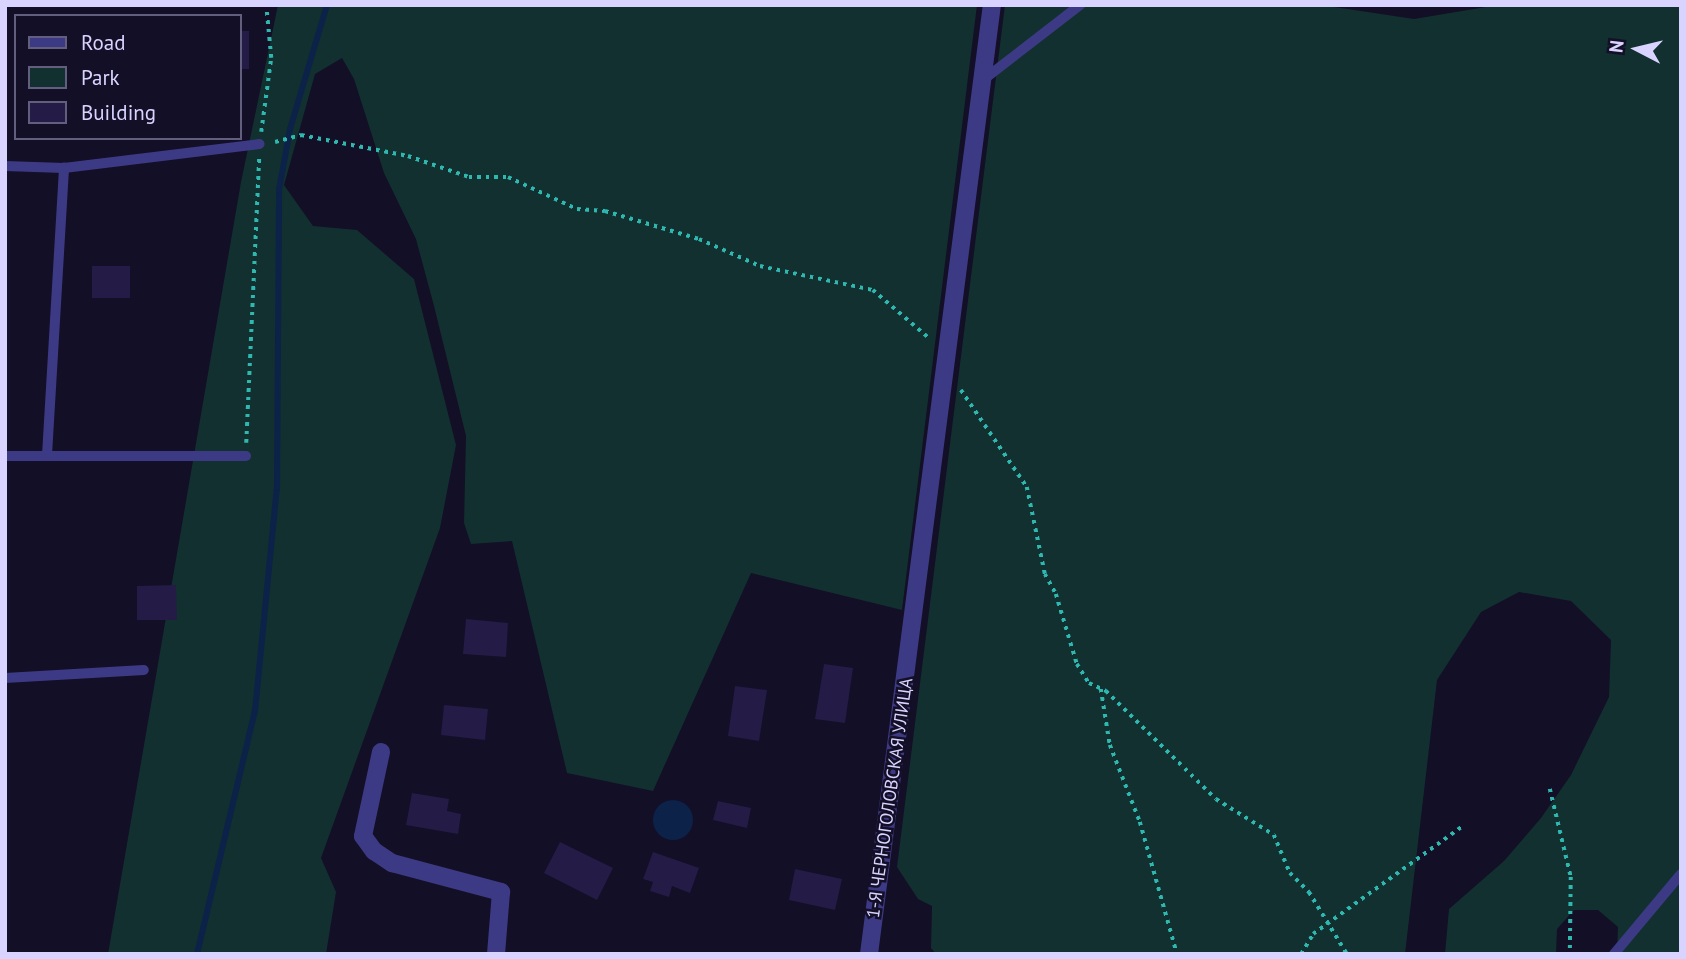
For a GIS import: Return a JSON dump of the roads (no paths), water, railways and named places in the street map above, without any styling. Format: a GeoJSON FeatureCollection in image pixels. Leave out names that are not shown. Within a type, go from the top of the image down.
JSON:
{"type":"FeatureCollection","features":[{"type":"Feature","properties":{"kind":"street","name":"1-Я ЧЕРНОГОЛОВСКАЯ УЛИЦА"},"geometry":{"type":"LineString","coordinates":[[869,954],[945,349],[992,5]]}},
{"type":"Feature","properties":{"kind":"street"},"geometry":{"type":"LineString","coordinates":[[381,752],[363,836],[374,851],[392,863],[501,892],[504,901],[496,954]]}},
{"type":"Feature","properties":{"kind":"lane"},"geometry":{"type":"LineString","coordinates":[[983,81],[1080,5]]}},
{"type":"Feature","properties":{"kind":"lane"},"geometry":{"type":"LineString","coordinates":[[5,166],[64,168],[260,144]]}},
{"type":"Feature","properties":{"kind":"lane"},"geometry":{"type":"LineString","coordinates":[[47,456],[64,168]]}},
{"type":"Feature","properties":{"kind":"lane"},"geometry":{"type":"LineString","coordinates":[[5,456],[246,456]]}},
{"type":"Feature","properties":{"kind":"lane"},"geometry":{"type":"LineString","coordinates":[[5,678],[144,670]]}},
{"type":"Feature","properties":{"kind":"lane"},"geometry":{"type":"LineString","coordinates":[[1614,954],[1681,874]]}},
{"type":"Feature","properties":{"kind":"water"},"geometry":{"type":"Polygon","coordinates":[[[673,800],[687,806],[693,820],[687,834],[673,840],[659,834],[653,820],[659,806],[673,800]]]}},
{"type":"Feature","properties":{"kind":"waterway"},"geometry":{"type":"LineString","coordinates":[[197,954],[255,711],[277,488],[279,190],[290,129],[327,5]]}}]}
